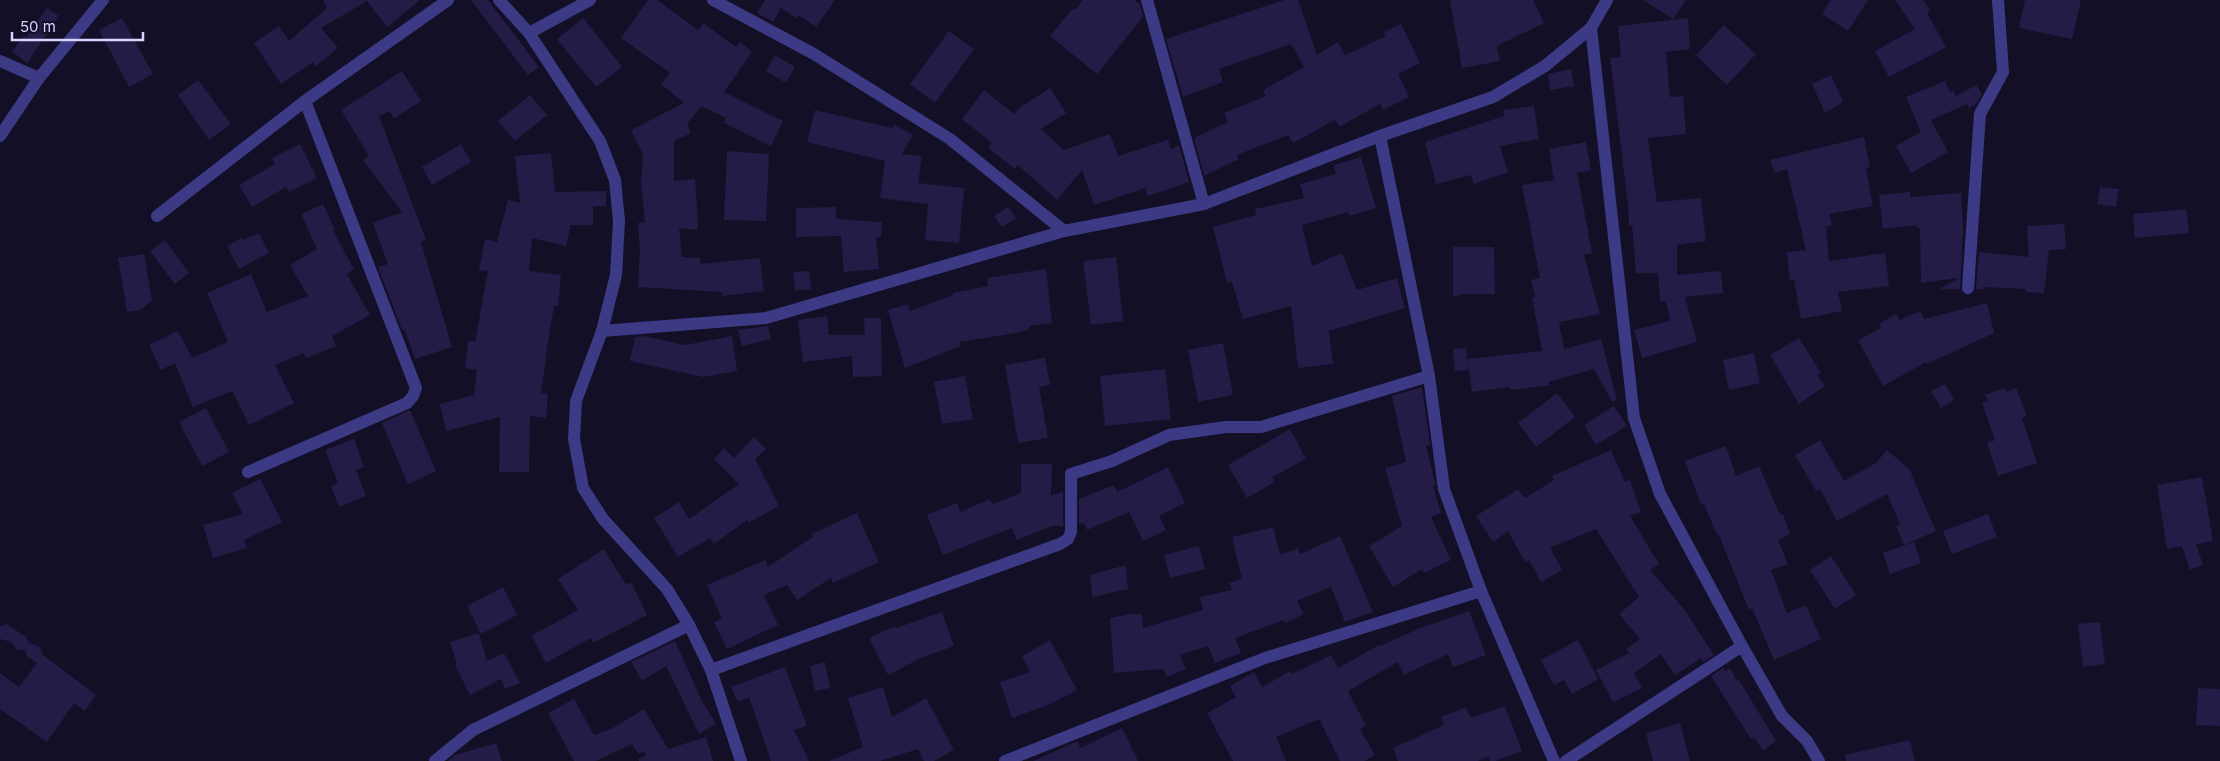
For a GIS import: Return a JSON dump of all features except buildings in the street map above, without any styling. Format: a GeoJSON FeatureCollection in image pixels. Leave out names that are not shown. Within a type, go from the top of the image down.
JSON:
{"type":"FeatureCollection","features":[{"type":"Feature","properties":{"kind":"street"},"geometry":{"type":"LineString","coordinates":[[0,136],[39,78],[103,0]]}},
{"type":"Feature","properties":{"kind":"street"},"geometry":{"type":"LineString","coordinates":[[156,216],[305,100],[448,0]]}},
{"type":"Feature","properties":{"kind":"street"},"geometry":{"type":"LineString","coordinates":[[498,0],[529,33],[600,141],[614,180],[619,221],[616,275],[602,331],[576,401],[574,439],[583,488],[603,519],[667,589],[689,625],[711,670],[741,761]]}},
{"type":"Feature","properties":{"kind":"street"},"geometry":{"type":"LineString","coordinates":[[529,33],[590,0]]}},
{"type":"Feature","properties":{"kind":"street"},"geometry":{"type":"LineString","coordinates":[[714,0],[814,54],[950,139],[1064,231]]}},
{"type":"Feature","properties":{"kind":"street"},"geometry":{"type":"LineString","coordinates":[[1147,0],[1204,204]]}},
{"type":"Feature","properties":{"kind":"street"},"geometry":{"type":"LineString","coordinates":[[602,331],[766,318],[1064,231],[1204,204],[1380,136],[1493,97],[1545,66],[1591,28],[1607,0]]}},
{"type":"Feature","properties":{"kind":"street"},"geometry":{"type":"LineString","coordinates":[[1968,288],[1980,114],[2003,72],[1998,0]]}},
{"type":"Feature","properties":{"kind":"street"},"geometry":{"type":"LineString","coordinates":[[1591,28],[1634,418],[1660,494],[1782,716],[1807,741],[1819,761]]}},
{"type":"Feature","properties":{"kind":"street"},"geometry":{"type":"LineString","coordinates":[[0,61],[39,78]]}},
{"type":"Feature","properties":{"kind":"street"},"geometry":{"type":"LineString","coordinates":[[248,472],[407,403],[413,396],[416,388],[305,100]]}},
{"type":"Feature","properties":{"kind":"street"},"geometry":{"type":"LineString","coordinates":[[1380,136],[1430,376],[1444,489],[1481,591],[1554,761]]}},
{"type":"Feature","properties":{"kind":"street"},"geometry":{"type":"LineString","coordinates":[[711,670],[1060,544],[1068,539],[1072,532],[1071,474],[1112,461],[1169,435],[1226,427],[1261,427],[1430,376]]}},
{"type":"Feature","properties":{"kind":"street"},"geometry":{"type":"LineString","coordinates":[[1005,761],[1265,658],[1481,591]]}},
{"type":"Feature","properties":{"kind":"street"},"geometry":{"type":"LineString","coordinates":[[435,761],[473,730],[689,625]]}},
{"type":"Feature","properties":{"kind":"street"},"geometry":{"type":"LineString","coordinates":[[1566,761],[1742,646]]}}]}
